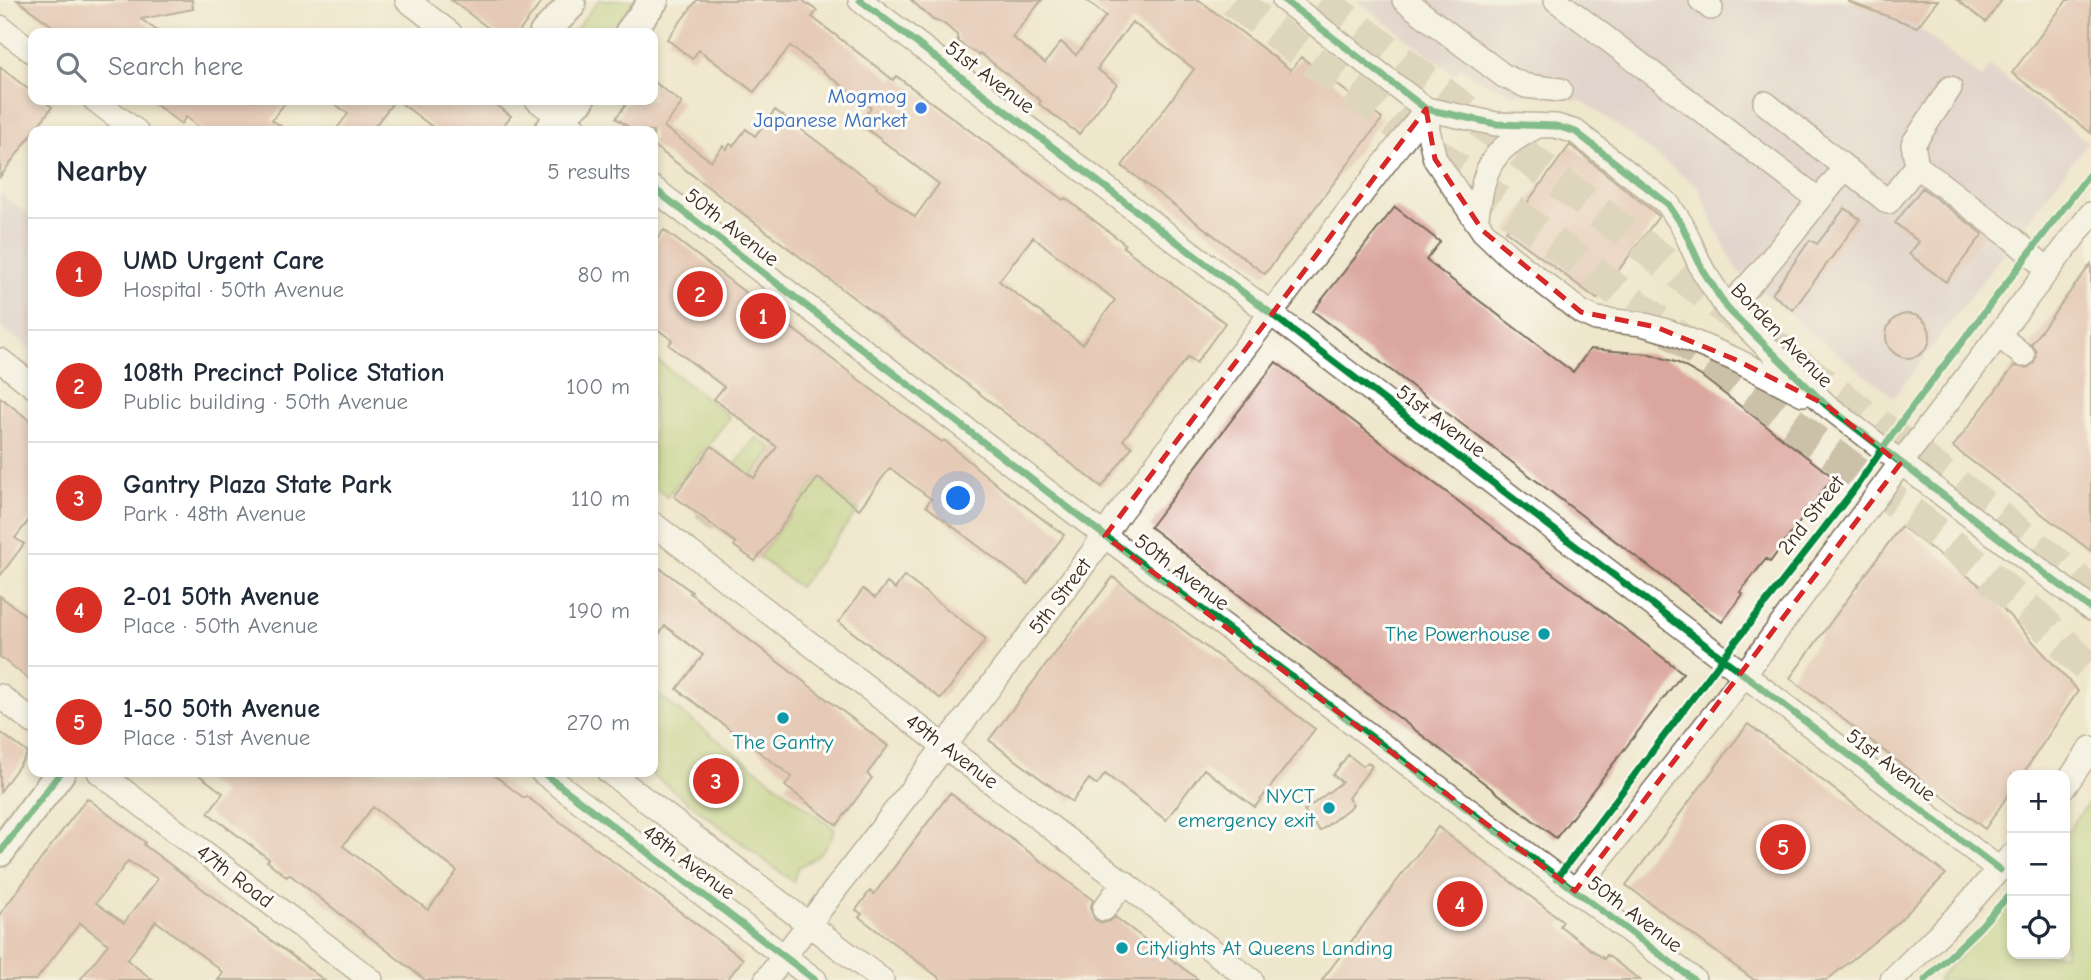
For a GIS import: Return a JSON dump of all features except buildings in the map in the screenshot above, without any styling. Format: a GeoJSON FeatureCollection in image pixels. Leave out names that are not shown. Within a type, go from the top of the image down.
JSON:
{"type":"FeatureCollection","features":[{"type":"Feature","properties":{"kind":"main road"},"geometry":{"type":"LineString","coordinates":[[633,28],[654,0]]}},
{"type":"Feature","properties":{"kind":"main road"},"geometry":{"type":"LineString","coordinates":[[549,28],[573,3]]}},
{"type":"Feature","properties":{"kind":"main road"},"geometry":{"type":"LineString","coordinates":[[566,28],[573,3]]}},
{"type":"Feature","properties":{"kind":"main road"},"geometry":{"type":"LineString","coordinates":[[0,852],[57,777]]}},
{"type":"Feature","properties":{"kind":"street"},"geometry":{"type":"LineString","coordinates":[[407,0],[443,28]]}},
{"type":"Feature","properties":{"kind":"street","name":"51st Avenue"},"geometry":{"type":"LineString","coordinates":[[860,0],[1744,675],[2006,862]]}},
{"type":"Feature","properties":{"kind":"street","name":"Borden Avenue"},"geometry":{"type":"LineString","coordinates":[[1284,0],[1426,109],[1496,124],[1541,125],[1576,132],[1668,204],[1682,225],[1706,276],[1727,308],[1826,405],[2091,609]]}},
{"type":"Feature","properties":{"kind":"street"},"geometry":{"type":"LineString","coordinates":[[1404,0],[1504,76],[1526,86],[1560,90]]}},
{"type":"Feature","properties":{"kind":"street"},"geometry":{"type":"LineString","coordinates":[[1556,0],[1819,200]]}},
{"type":"Feature","properties":{"kind":"street"},"geometry":{"type":"LineString","coordinates":[[0,27],[28,48]]}},
{"type":"Feature","properties":{"kind":"street"},"geometry":{"type":"LineString","coordinates":[[1950,88],[1913,144],[1917,166],[2013,239],[2048,270]]}},
{"type":"Feature","properties":{"kind":"street"},"geometry":{"type":"LineString","coordinates":[[1765,103],[1888,202],[1917,166]]}},
{"type":"Feature","properties":{"kind":"street"},"geometry":{"type":"LineString","coordinates":[[102,105],[129,126]]}},
{"type":"Feature","properties":{"kind":"street"},"geometry":{"type":"LineString","coordinates":[[546,105],[565,116]]}},
{"type":"Feature","properties":{"kind":"street","name":"5th Street"},"geometry":{"type":"LineString","coordinates":[[766,980],[1426,109]]}},
{"type":"Feature","properties":{"kind":"street","name":"Borden Avenue"},"geometry":{"type":"LineString","coordinates":[[1426,109],[1428,130],[1436,159],[1491,241],[1588,316],[1642,324],[1679,335],[1826,405]]}},
{"type":"Feature","properties":{"kind":"street"},"geometry":{"type":"LineString","coordinates":[[1476,221],[1482,185],[1494,157],[1510,142],[1541,125]]}},
{"type":"Feature","properties":{"kind":"street"},"geometry":{"type":"LineString","coordinates":[[1727,308],[1760,273],[1845,167]]}},
{"type":"Feature","properties":{"kind":"street","name":"50th Avenue"},"geometry":{"type":"LineString","coordinates":[[658,192],[1105,536],[1694,980]]}},
{"type":"Feature","properties":{"kind":"street","name":"2nd Street"},"geometry":{"type":"LineString","coordinates":[[1575,891],[1744,675],[1900,464],[2091,214]]}},
{"type":"Feature","properties":{"kind":"street"},"geometry":{"type":"LineString","coordinates":[[1998,335],[2023,355]]}},
{"type":"Feature","properties":{"kind":"street"},"geometry":{"type":"LineString","coordinates":[[0,360],[28,382]]}},
{"type":"Feature","properties":{"kind":"street","name":"49th Avenue"},"geometry":{"type":"LineString","coordinates":[[658,528],[1251,980]]}},
{"type":"Feature","properties":{"kind":"street"},"geometry":{"type":"LineString","coordinates":[[0,696],[28,718]]}},
{"type":"Feature","properties":{"kind":"street"},"geometry":{"type":"LineString","coordinates":[[2070,779],[2091,748]]}},
{"type":"Feature","properties":{"kind":"street","name":"47th Road"},"geometry":{"type":"LineString","coordinates":[[106,777],[371,980]]}},
{"type":"Feature","properties":{"kind":"street","name":"48th Avenue"},"geometry":{"type":"LineString","coordinates":[[549,777],[815,980]]}},
{"type":"Feature","properties":{"kind":"street","name":"48th Avenue"},"geometry":{"type":"LineString","coordinates":[[616,777],[882,980]]}},
{"type":"Feature","properties":{"kind":"street"},"geometry":{"type":"LineString","coordinates":[[1892,980],[1943,931],[2006,862]]}},
{"type":"Feature","properties":{"kind":"street"},"geometry":{"type":"LineString","coordinates":[[1104,909],[1124,882]]}},
{"type":"Feature","properties":{"kind":"highlighted area"},"geometry":{"type":"Polygon","coordinates":[[[1426,109],[1435,159],[1483,231],[1581,312],[1656,327],[1734,359],[1826,405],[1900,464],[1575,891],[1105,536],[1426,109]]]}},
{"type":"Feature","properties":{"kind":"shaded area"},"geometry":{"type":"Polygon","coordinates":[[[1356,0],[1843,0],[1917,27],[1981,78],[1990,66],[2088,142],[1894,397],[1806,329],[1737,270],[1699,188],[1593,108],[1582,101],[1509,92],[1475,79],[1461,67],[1455,75],[1356,0]]]}},
{"type":"Feature","properties":{"kind":"shaded area"},"geometry":{"type":"Polygon","coordinates":[[[0,193],[28,214],[28,347],[0,326],[0,193]]]}},
{"type":"Feature","properties":{"kind":"green space"},"geometry":{"type":"Polygon","coordinates":[[[599,0],[635,0],[614,28],[577,28],[599,0]]]}},
{"type":"Feature","properties":{"kind":"green space"},"geometry":{"type":"Polygon","coordinates":[[[658,361],[730,417],[667,497],[658,490],[658,361]]]}},
{"type":"Feature","properties":{"kind":"green space"},"geometry":{"type":"Polygon","coordinates":[[[756,437],[773,449],[713,527],[697,516],[756,437]]]}},
{"type":"Feature","properties":{"kind":"green space"},"geometry":{"type":"Polygon","coordinates":[[[818,477],[859,509],[799,587],[759,557],[818,477]]]}},
{"type":"Feature","properties":{"kind":"green space"},"geometry":{"type":"Polygon","coordinates":[[[658,695],[835,829],[821,852],[798,867],[793,882],[656,777],[658,777],[658,695]]]}},
{"type":"Feature","properties":{"kind":"green space"},"geometry":{"type":"Polygon","coordinates":[[[2091,799],[2091,980],[1937,980],[2007,906],[2007,959],[2070,959],[2070,828],[2091,799]]]}},
{"type":"Feature","properties":{"kind":"tunnel"},"geometry":{"type":"LineString","coordinates":[[1233,0],[1944,538],[2036,616],[2091,671]]}},
{"type":"Feature","properties":{"kind":"tunnel"},"geometry":{"type":"LineString","coordinates":[[1321,0],[1980,503],[2091,593]]}},
{"type":"Feature","properties":{"kind":"cycle path"},"geometry":{"type":"LineString","coordinates":[[860,0],[2000,870]]}},
{"type":"Feature","properties":{"kind":"cycle path"},"geometry":{"type":"LineString","coordinates":[[1284,0],[1426,109],[1496,124],[1556,126],[1576,132],[1668,204],[1682,225],[1702,269],[1727,308],[1826,405],[2091,609]]}},
{"type":"Feature","properties":{"kind":"cycle path"},"geometry":{"type":"LineString","coordinates":[[1557,878],[1853,491],[1904,418],[2091,172]]}},
{"type":"Feature","properties":{"kind":"cycle path"},"geometry":{"type":"LineString","coordinates":[[658,192],[1105,536],[1694,980]]}},
{"type":"Feature","properties":{"kind":"cycle path"},"geometry":{"type":"LineString","coordinates":[[0,852],[57,777]]}},
{"type":"Feature","properties":{"kind":"cycle path"},"geometry":{"type":"LineString","coordinates":[[549,777],[815,980]]}},
{"type":"Feature","properties":{"kind":"cycle path"},"geometry":{"type":"LineString","coordinates":[[1925,980],[2008,896]]}},
{"type":"Feature","properties":{"kind":"place","name":"Mogmog Japanese Market"},"geometry":{"type":"Point","coordinates":[921,108]}},
{"type":"Feature","properties":{"kind":"place","name":"108th Precinct Police Station"},"geometry":{"type":"Point","coordinates":[700,294]}},
{"type":"Feature","properties":{"kind":"place","name":"UMD Urgent Care"},"geometry":{"type":"Point","coordinates":[763,316]}},
{"type":"Feature","properties":{"kind":"place","name":"The Powerhouse"},"geometry":{"type":"Point","coordinates":[1544,634]}},
{"type":"Feature","properties":{"kind":"place","name":"The Gantry"},"geometry":{"type":"Point","coordinates":[783,718]}},
{"type":"Feature","properties":{"kind":"place","name":"Gantry Plaza State Park"},"geometry":{"type":"Point","coordinates":[716,781]}},
{"type":"Feature","properties":{"kind":"place","name":"NYCT emergency exit"},"geometry":{"type":"Point","coordinates":[1329,808]}},
{"type":"Feature","properties":{"kind":"place","name":"1-50 50th Avenue"},"geometry":{"type":"Point","coordinates":[1783,847]}},
{"type":"Feature","properties":{"kind":"place","name":"2-01 50th Avenue"},"geometry":{"type":"Point","coordinates":[1460,904]}},
{"type":"Feature","properties":{"kind":"place","name":"Citylights At Queens Landing"},"geometry":{"type":"Point","coordinates":[1122,948]}}]}
